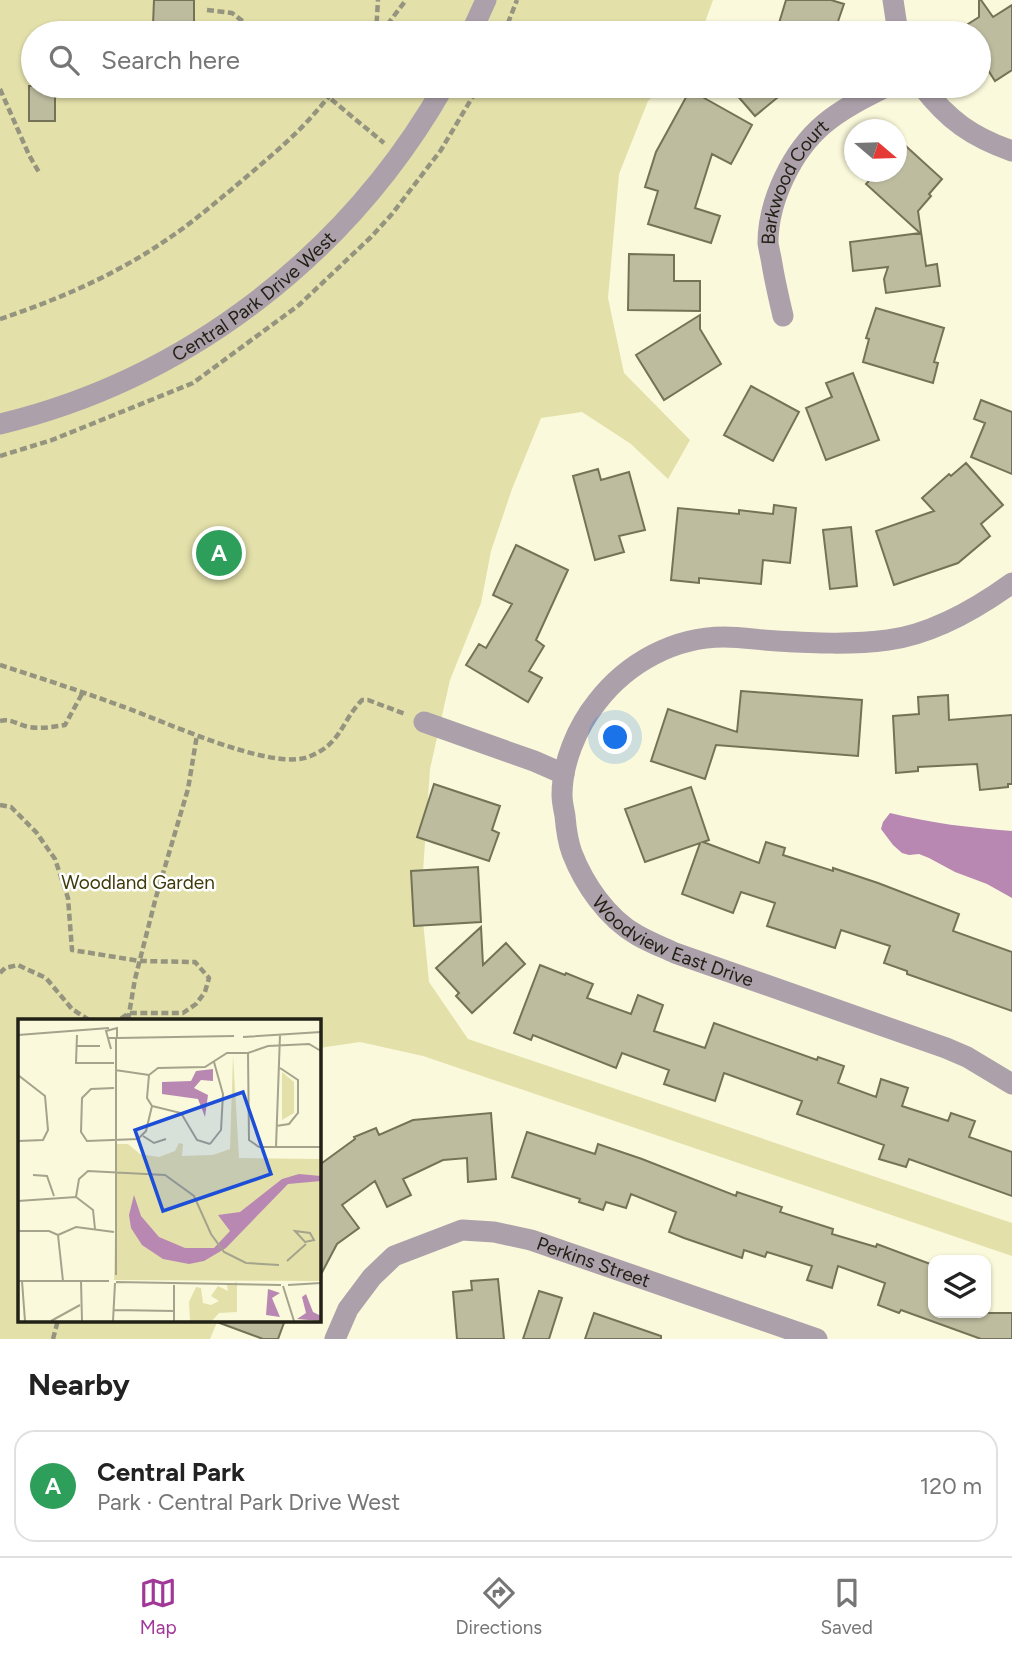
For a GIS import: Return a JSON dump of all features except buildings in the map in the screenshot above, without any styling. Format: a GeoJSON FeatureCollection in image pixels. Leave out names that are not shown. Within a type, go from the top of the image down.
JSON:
{"type":"FeatureCollection","features":[{"type":"Feature","properties":{"kind":"street"},"geometry":{"type":"LineString","coordinates":[[476,21],[486,0]]}},
{"type":"Feature","properties":{"kind":"street"},"geometry":{"type":"LineString","coordinates":[[892,0],[896,21]]}},
{"type":"Feature","properties":{"kind":"street","name":"Central Park Drive West"},"geometry":{"type":"LineString","coordinates":[[0,424],[55,408],[119,383],[172,356],[267,293],[321,246],[374,189],[421,125],[437,98]]}},
{"type":"Feature","properties":{"kind":"street","name":"Barkwood Court"},"geometry":{"type":"LineString","coordinates":[[783,316],[768,243],[778,192],[789,166],[808,141],[823,125],[866,98]]}},
{"type":"Feature","properties":{"kind":"street"},"geometry":{"type":"LineString","coordinates":[[931,98],[955,122],[974,135],[1012,151]]}},
{"type":"Feature","properties":{"kind":"street","name":"Woodview East Drive"},"geometry":{"type":"LineString","coordinates":[[1012,583],[959,616],[890,640],[778,641],[723,637],[677,645],[655,654],[635,664],[607,689],[588,713],[574,742],[564,774],[562,794],[571,851],[603,905],[618,922],[636,934],[675,953],[946,1048],[967,1057],[1012,1084]]}},
{"type":"Feature","properties":{"kind":"street"},"geometry":{"type":"LineString","coordinates":[[424,722],[564,774]]}},
{"type":"Feature","properties":{"kind":"street","name":"Perkins Street"},"geometry":{"type":"LineString","coordinates":[[335,1339],[348,1309],[372,1277],[394,1256],[463,1230],[494,1232],[531,1240],[817,1339]]}},
{"type":"Feature","properties":{"kind":"path"},"geometry":{"type":"LineString","coordinates":[[377,21],[378,0]]}},
{"type":"Feature","properties":{"kind":"path"},"geometry":{"type":"LineString","coordinates":[[391,21],[406,0]]}},
{"type":"Feature","properties":{"kind":"path"},"geometry":{"type":"LineString","coordinates":[[509,21],[517,0]]}},
{"type":"Feature","properties":{"kind":"path"},"geometry":{"type":"LineString","coordinates":[[207,10],[232,13],[242,21]]}},
{"type":"Feature","properties":{"kind":"path"},"geometry":{"type":"LineString","coordinates":[[0,89],[40,174]]}},
{"type":"Feature","properties":{"kind":"path"},"geometry":{"type":"LineString","coordinates":[[0,319],[80,289],[171,237],[291,138],[328,98],[423,173]]}},
{"type":"Feature","properties":{"kind":"path"},"geometry":{"type":"LineString","coordinates":[[0,665],[83,692],[197,735],[266,757],[291,761],[310,756],[329,745],[362,701],[369,700],[424,722]]}},
{"type":"Feature","properties":{"kind":"path"},"geometry":{"type":"LineString","coordinates":[[0,721],[7,719],[28,727],[51,728],[65,725],[83,692]]}},
{"type":"Feature","properties":{"kind":"path"},"geometry":{"type":"LineString","coordinates":[[128,1019],[139,961],[188,789],[197,735]]}},
{"type":"Feature","properties":{"kind":"path"},"geometry":{"type":"LineString","coordinates":[[0,804],[11,807],[28,823],[55,859],[68,898],[72,950],[139,961],[195,962],[209,978],[205,992],[196,1004],[183,1013],[129,1013],[120,1019]]}},
{"type":"Feature","properties":{"kind":"path"},"geometry":{"type":"LineString","coordinates":[[0,972],[18,965],[46,978],[72,1009],[87,1019]]}},
{"type":"Feature","properties":{"kind":"path"},"geometry":{"type":"LineString","coordinates":[[53,1339],[57,1322]]}},
{"type":"Feature","properties":{"kind":"green space","name":"Woodland Garden"},"geometry":{"type":"Polygon","coordinates":[[[0,0],[713,0],[705,21],[21,21],[21,98],[651,98],[619,174],[608,298],[624,373],[690,440],[668,479],[631,444],[582,412],[541,418],[512,489],[491,551],[481,603],[450,680],[430,769],[421,901],[429,982],[468,1039],[1012,1223],[1012,1256],[423,1056],[360,1042],[320,1048],[320,1019],[18,1019],[18,1322],[217,1322],[210,1339],[0,1339],[0,0]]]}},
{"type":"Feature","properties":{"kind":"shaded area"},"geometry":{"type":"Polygon","coordinates":[[[890,813],[951,825],[1012,831],[1012,898],[929,858],[919,854],[902,853],[881,829],[890,813]]]}},
{"type":"Feature","properties":{"kind":"place","name":"Central Park"},"geometry":{"type":"Point","coordinates":[219,553]}}]}
